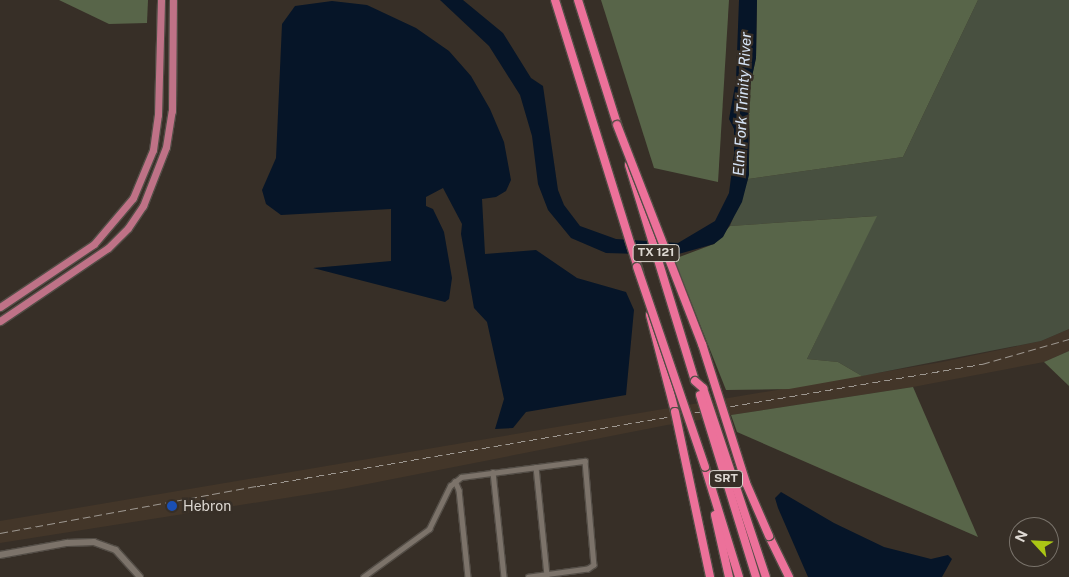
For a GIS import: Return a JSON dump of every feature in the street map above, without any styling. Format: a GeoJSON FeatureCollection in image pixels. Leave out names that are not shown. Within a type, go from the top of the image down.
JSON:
{"type":"FeatureCollection","features":[{"type":"Feature","properties":{"kind":"highway","name":"TX 121"},"geometry":{"type":"LineString","coordinates":[[555,0],[638,267],[705,467]]}},
{"type":"Feature","properties":{"kind":"highway","name":"TX 121"},"geometry":{"type":"LineString","coordinates":[[578,0],[695,381]]}},
{"type":"Feature","properties":{"kind":"highway"},"geometry":{"type":"LineString","coordinates":[[617,125],[702,344],[746,483],[789,577]]}},
{"type":"Feature","properties":{"kind":"highway"},"geometry":{"type":"LineString","coordinates":[[638,267],[676,412],[710,577]]}},
{"type":"Feature","properties":{"kind":"highway"},"geometry":{"type":"LineString","coordinates":[[695,381],[703,388],[766,577]]}},
{"type":"Feature","properties":{"kind":"highway","name":"SRT"},"geometry":{"type":"LineString","coordinates":[[695,381],[756,577]]}},
{"type":"Feature","properties":{"kind":"highway"},"geometry":{"type":"LineString","coordinates":[[705,467],[729,577]]}},
{"type":"Feature","properties":{"kind":"highway","name":"SRT"},"geometry":{"type":"LineString","coordinates":[[705,467],[739,577]]}},
{"type":"Feature","properties":{"kind":"highway"},"geometry":{"type":"LineString","coordinates":[[769,536],[784,577]]}},
{"type":"Feature","properties":{"kind":"main road"},"geometry":{"type":"LineString","coordinates":[[0,307],[82,253],[104,235],[133,198],[153,150],[159,80],[161,0]]}},
{"type":"Feature","properties":{"kind":"main road"},"geometry":{"type":"LineString","coordinates":[[0,321],[87,264],[123,234],[142,206],[166,147],[173,74],[174,0]]}},
{"type":"Feature","properties":{"kind":"street"},"geometry":{"type":"LineString","coordinates":[[363,577],[429,529],[455,481],[461,477],[585,462],[594,564],[588,569],[529,577]]}},
{"type":"Feature","properties":{"kind":"street"},"geometry":{"type":"LineString","coordinates":[[536,467],[547,574]]}},
{"type":"Feature","properties":{"kind":"street"},"geometry":{"type":"LineString","coordinates":[[494,472],[504,577]]}},
{"type":"Feature","properties":{"kind":"street"},"geometry":{"type":"LineString","coordinates":[[455,481],[459,490],[468,577]]}},
{"type":"Feature","properties":{"kind":"street"},"geometry":{"type":"LineString","coordinates":[[0,555],[88,541],[116,550],[140,577]]}},
{"type":"Feature","properties":{"kind":"shaded area"},"geometry":{"type":"Polygon","coordinates":[[[1069,329],[1069,351],[1044,362],[913,387],[667,425],[342,489],[0,543],[0,521],[942,362],[1041,341],[1069,329]]]}},
{"type":"Feature","properties":{"kind":"green space"},"geometry":{"type":"Polygon","coordinates":[[[59,0],[148,0],[147,23],[109,24],[59,0]]]}},
{"type":"Feature","properties":{"kind":"green space"},"geometry":{"type":"Polygon","coordinates":[[[601,0],[729,0],[718,182],[654,168],[601,0]]]}},
{"type":"Feature","properties":{"kind":"green space"},"geometry":{"type":"Polygon","coordinates":[[[757,0],[978,0],[903,157],[748,179],[750,138],[748,95],[756,58],[757,0]]]}},
{"type":"Feature","properties":{"kind":"green space"},"geometry":{"type":"Polygon","coordinates":[[[978,0],[1069,0],[1069,329],[1041,341],[862,376],[838,362],[807,359],[876,216],[730,226],[748,179],[903,157],[978,0]]]}},
{"type":"Feature","properties":{"kind":"green space"},"geometry":{"type":"Polygon","coordinates":[[[877,216],[807,359],[838,362],[862,376],[789,389],[726,390],[674,259],[714,244],[730,226],[877,216]]]}},
{"type":"Feature","properties":{"kind":"green space"},"geometry":{"type":"Polygon","coordinates":[[[1069,351],[1069,386],[1044,362],[1069,351]]]}},
{"type":"Feature","properties":{"kind":"green space"},"geometry":{"type":"Polygon","coordinates":[[[913,387],[978,537],[737,432],[731,415],[913,387]]]}},
{"type":"Feature","properties":{"kind":"water","name":"Elm Fork Trinity River"},"geometry":{"type":"Polygon","coordinates":[[[440,0],[463,0],[503,33],[531,78],[543,86],[558,190],[564,205],[580,226],[616,239],[678,243],[715,221],[729,193],[734,154],[734,129],[729,119],[736,80],[739,0],[757,0],[756,58],[748,95],[749,175],[742,202],[723,237],[714,244],[675,255],[606,253],[571,238],[548,210],[538,184],[532,136],[520,95],[489,46],[440,0]]]}},
{"type":"Feature","properties":{"kind":"water"},"geometry":{"type":"Polygon","coordinates":[[[332,1],[367,5],[416,28],[449,51],[471,76],[490,109],[504,142],[511,180],[506,191],[496,197],[482,199],[485,254],[536,250],[577,278],[626,292],[634,310],[626,395],[526,412],[513,428],[495,429],[504,399],[487,322],[474,308],[461,234],[462,224],[443,188],[426,197],[426,206],[433,209],[444,232],[452,278],[449,299],[445,302],[313,268],[391,261],[391,209],[281,215],[266,204],[262,190],[276,158],[282,24],[295,6],[332,1]]]}},
{"type":"Feature","properties":{"kind":"water"},"geometry":{"type":"Polygon","coordinates":[[[781,492],[834,523],[884,547],[931,559],[948,555],[952,559],[942,577],[808,577],[778,508],[775,498],[781,492]]]}},
{"type":"Feature","properties":{"kind":"railway"},"geometry":{"type":"LineString","coordinates":[[0,533],[257,486],[982,364],[1069,339]]}},
{"type":"Feature","properties":{"kind":"place","name":"Hebron"},"geometry":{"type":"Point","coordinates":[172,506]}}]}
